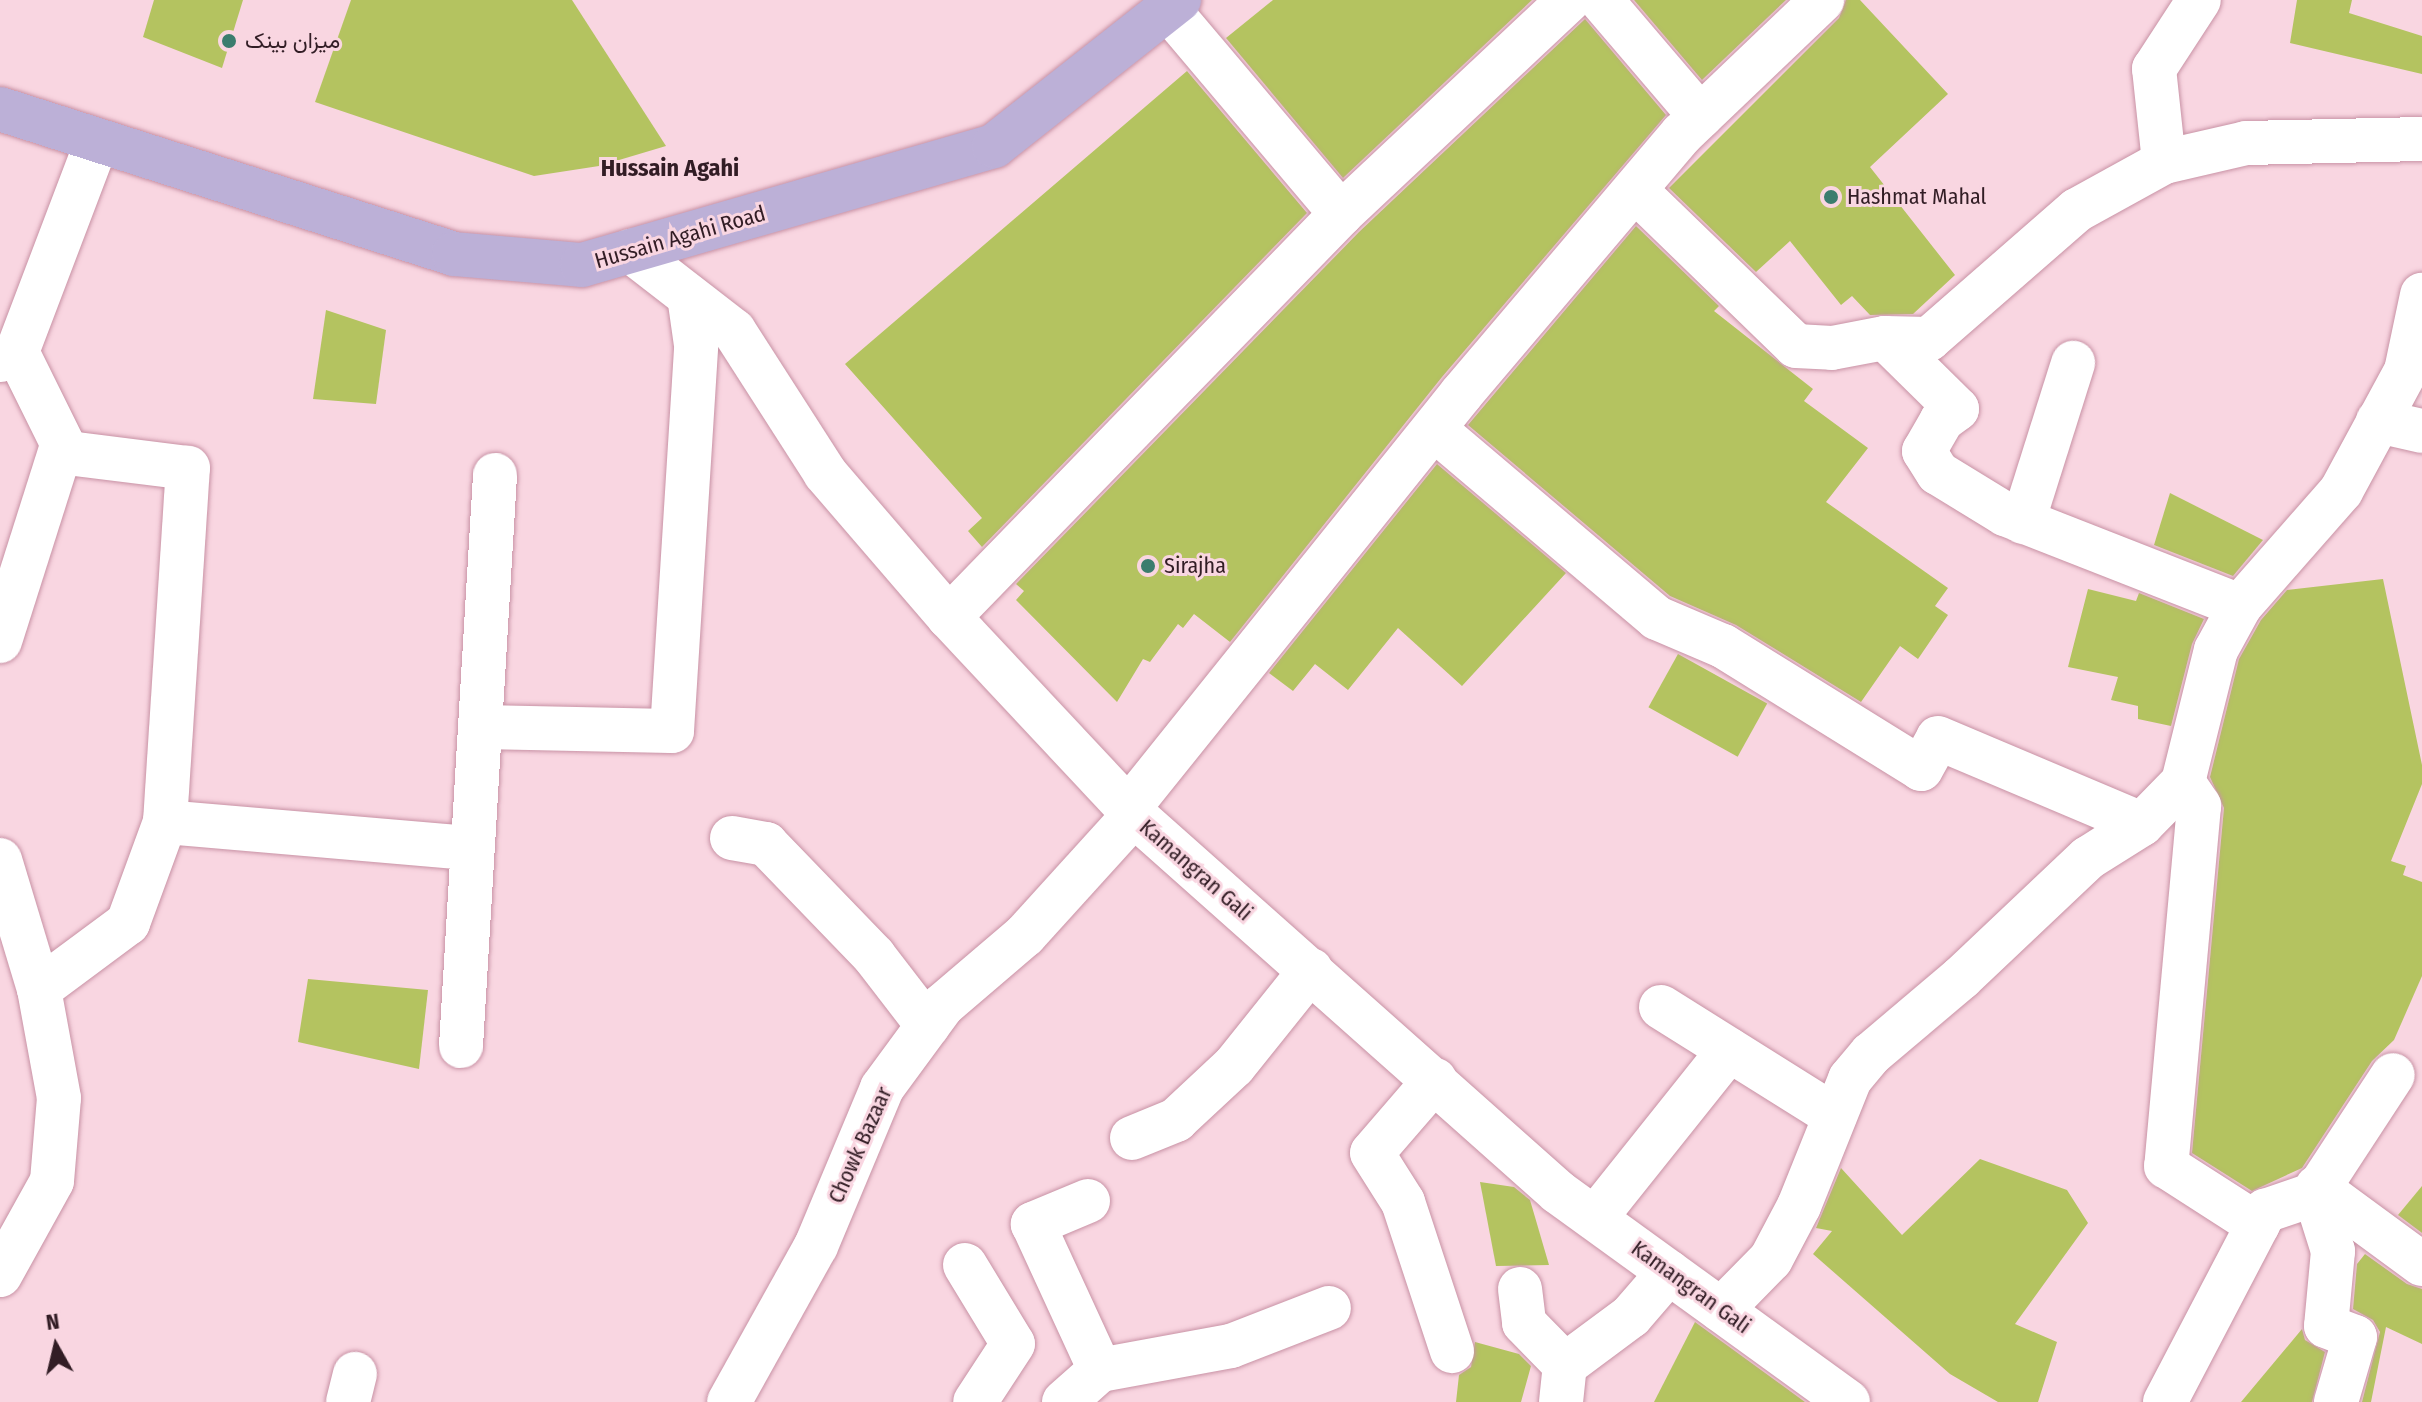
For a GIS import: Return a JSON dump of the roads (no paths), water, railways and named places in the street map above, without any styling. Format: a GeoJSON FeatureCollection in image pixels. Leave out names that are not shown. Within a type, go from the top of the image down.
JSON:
{"type":"FeatureCollection","features":[{"type":"Feature","properties":{"kind":"main road","name":"Hussain Agahi Road"},"geometry":{"type":"LineString","coordinates":[[0,109],[454,254],[582,265],[994,146],[1174,4]]}},
{"type":"Feature","properties":{"kind":"street"},"geometry":{"type":"LineString","coordinates":[[949,617],[1341,214],[1569,0]]}},
{"type":"Feature","properties":{"kind":"street"},"geometry":{"type":"LineString","coordinates":[[1601,0],[1700,116]]}},
{"type":"Feature","properties":{"kind":"street","name":"Chowk Bazaar"},"geometry":{"type":"LineString","coordinates":[[729,1402],[816,1246],[882,1088],[943,1005],[1025,935],[1131,812],[1434,429],[1635,190],[1700,116],[1822,0]]}},
{"type":"Feature","properties":{"kind":"street"},"geometry":{"type":"LineString","coordinates":[[2164,162],[2154,69],[2199,0]]}},
{"type":"Feature","properties":{"kind":"street"},"geometry":{"type":"LineString","coordinates":[[1174,4],[1341,214]]}},
{"type":"Feature","properties":{"kind":"street"},"geometry":{"type":"LineString","coordinates":[[1635,190],[1796,346],[1832,348],[1885,338],[1929,339],[2077,210],[2164,162],[2246,143],[2422,139]]}},
{"type":"Feature","properties":{"kind":"street"},"geometry":{"type":"LineString","coordinates":[[39,989],[128,923],[165,822],[188,468],[67,453],[9,356],[97,141]]}},
{"type":"Feature","properties":{"kind":"street","name":"Kamangran Gali"},"geometry":{"type":"LineString","coordinates":[[631,251],[734,331],[825,473],[949,617],[1131,812],[1558,1192],[1848,1402]]}},
{"type":"Feature","properties":{"kind":"street"},"geometry":{"type":"LineString","coordinates":[[1721,1310],[1771,1259],[1799,1206],[1850,1079],[1871,1054],[1961,978],[2088,858],[2142,824],[2183,782],[2216,650],[2240,606],[2341,491],[2406,371],[2422,295]]}},
{"type":"Feature","properties":{"kind":"street"},"geometry":{"type":"LineString","coordinates":[[481,727],[672,731],[696,345],[689,296]]}},
{"type":"Feature","properties":{"kind":"street"},"geometry":{"type":"LineString","coordinates":[[1885,338],[1957,409],[1942,420],[1924,451],[1938,473],[2023,522],[2240,606]]}},
{"type":"Feature","properties":{"kind":"street"},"geometry":{"type":"LineString","coordinates":[[2023,522],[2073,363]]}},
{"type":"Feature","properties":{"kind":"street"},"geometry":{"type":"LineString","coordinates":[[2378,421],[2422,431]]}},
{"type":"Feature","properties":{"kind":"street"},"geometry":{"type":"LineString","coordinates":[[1434,429],[1657,618],[1723,646],[1921,769],[1938,738],[2142,824]]}},
{"type":"Feature","properties":{"kind":"street"},"geometry":{"type":"LineString","coordinates":[[0,641],[62,445]]}},
{"type":"Feature","properties":{"kind":"street"},"geometry":{"type":"LineString","coordinates":[[461,1046],[470,848],[481,727],[495,475]]}},
{"type":"Feature","properties":{"kind":"street"},"geometry":{"type":"LineString","coordinates":[[2183,782],[2199,806],[2166,1166],[2258,1225]]}},
{"type":"Feature","properties":{"kind":"street"},"geometry":{"type":"LineString","coordinates":[[165,822],[470,848]]}},
{"type":"Feature","properties":{"kind":"street"},"geometry":{"type":"LineString","coordinates":[[732,838],[766,844],[874,956],[928,1026]]}},
{"type":"Feature","properties":{"kind":"street"},"geometry":{"type":"LineString","coordinates":[[0,860],[39,989],[59,1098],[52,1181],[0,1275]]}},
{"type":"Feature","properties":{"kind":"street"},"geometry":{"type":"LineString","coordinates":[[1132,1138],[1176,1120],[1211,1087],[1311,970]]}},
{"type":"Feature","properties":{"kind":"street"},"geometry":{"type":"LineString","coordinates":[[1661,1007],[1835,1116]]}},
{"type":"Feature","properties":{"kind":"street"},"geometry":{"type":"LineString","coordinates":[[1595,1218],[1729,1050]]}},
{"type":"Feature","properties":{"kind":"street"},"geometry":{"type":"LineString","coordinates":[[2165,1402],[2265,1211],[2316,1190],[2393,1075]]}},
{"type":"Feature","properties":{"kind":"street"},"geometry":{"type":"LineString","coordinates":[[1435,1080],[1372,1153],[1403,1202],[1452,1351]]}},
{"type":"Feature","properties":{"kind":"street"},"geometry":{"type":"LineString","coordinates":[[2316,1190],[2422,1264]]}},
{"type":"Feature","properties":{"kind":"street"},"geometry":{"type":"LineString","coordinates":[[2316,1190],[2333,1251],[2326,1326],[2355,1337],[2336,1402]]}},
{"type":"Feature","properties":{"kind":"street"},"geometry":{"type":"LineString","coordinates":[[1088,1201],[1033,1224],[1100,1370]]}},
{"type":"Feature","properties":{"kind":"street"},"geometry":{"type":"LineString","coordinates":[[965,1265],[1013,1344],[975,1402]]}},
{"type":"Feature","properties":{"kind":"street"},"geometry":{"type":"LineString","coordinates":[[1520,1289],[1524,1323],[1563,1384],[1631,1316],[1669,1272]]}},
{"type":"Feature","properties":{"kind":"street"},"geometry":{"type":"LineString","coordinates":[[1064,1402],[1100,1370],[1231,1346],[1329,1308]]}},
{"type":"Feature","properties":{"kind":"place","name":"میزان بینک"},"geometry":{"type":"Point","coordinates":[229,41]}},
{"type":"Feature","properties":{"kind":"place","name":"Hashmat Mahal"},"geometry":{"type":"Point","coordinates":[1831,197]}},
{"type":"Feature","properties":{"kind":"place","name":"Sirajha"},"geometry":{"type":"Point","coordinates":[1148,566]}},
{"type":"Feature","properties":{"kind":"district","name":"Hussain Agahi"},"geometry":{"type":"Point","coordinates":[670,169]}}]}
